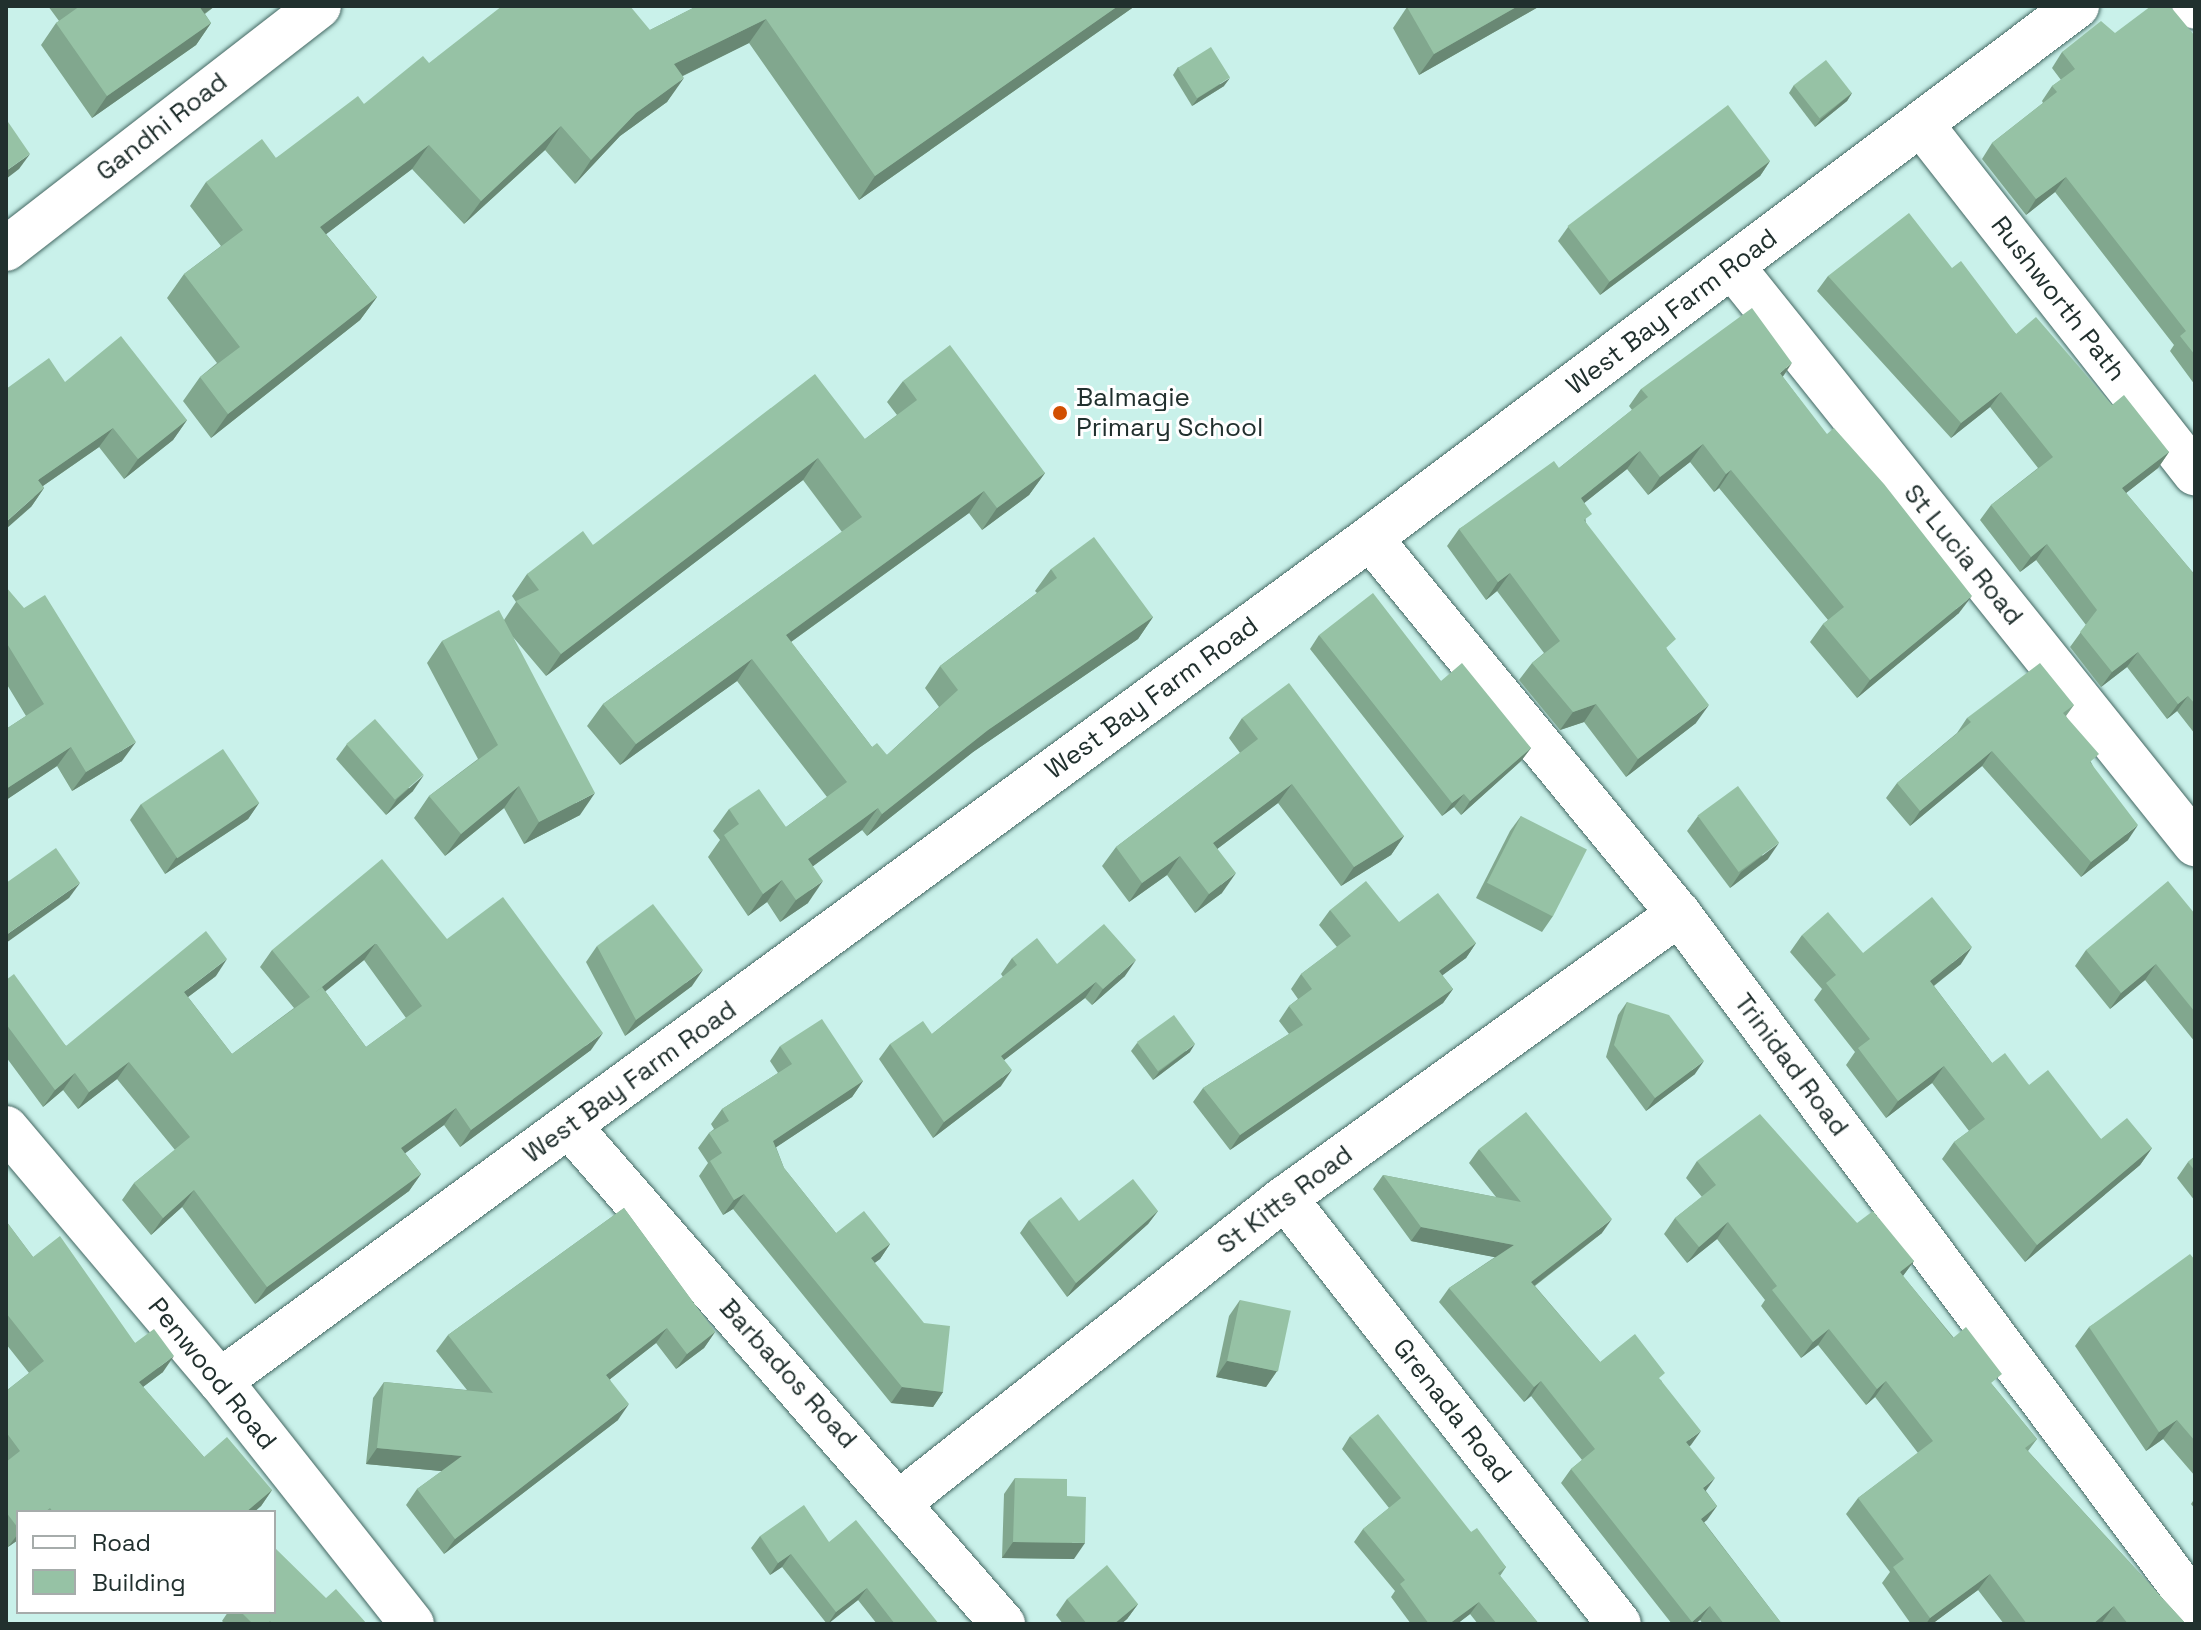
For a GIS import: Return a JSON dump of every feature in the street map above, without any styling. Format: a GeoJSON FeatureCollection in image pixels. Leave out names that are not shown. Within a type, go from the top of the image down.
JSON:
{"type":"FeatureCollection","features":[{"type":"Feature","properties":{"kind":"street","name":"West Bay Farm Road"},"geometry":{"type":"LineString","coordinates":[[220,1381],[1370,538],[2077,6]]}},
{"type":"Feature","properties":{"kind":"street","name":"Gandhi Road"},"geometry":{"type":"LineString","coordinates":[[6,249],[312,8]]}},
{"type":"Feature","properties":{"kind":"street","name":"Rushworth Path"},"geometry":{"type":"LineString","coordinates":[[1921,124],[2195,474]]}},
{"type":"Feature","properties":{"kind":"street","name":"St Lucia Road"},"geometry":{"type":"LineString","coordinates":[[1732,266],[2195,844]]}},
{"type":"Feature","properties":{"kind":"street","name":"Trinidad Road"},"geometry":{"type":"LineString","coordinates":[[1370,538],[1679,914],[2195,1605]]}},
{"type":"Feature","properties":{"kind":"street","name":"St Kitts Road"},"geometry":{"type":"LineString","coordinates":[[901,1501],[1285,1198],[1679,914]]}},
{"type":"Feature","properties":{"kind":"street","name":"Barbados Road"},"geometry":{"type":"LineString","coordinates":[[569,1126],[901,1501],[1003,1624]]}},
{"type":"Feature","properties":{"kind":"street","name":"Penwood Road"},"geometry":{"type":"LineString","coordinates":[[6,1128],[220,1381],[412,1624]]}},
{"type":"Feature","properties":{"kind":"street","name":"Grenada Road"},"geometry":{"type":"LineString","coordinates":[[1285,1198],[1619,1624]]}},
{"type":"Feature","properties":{"kind":"building"},"geometry":{"type":"Polygon","coordinates":[[[80,6],[199,6],[211,23],[107,96],[56,23],[80,6]]]}},
{"type":"Feature","properties":{"kind":"building"},"geometry":{"type":"Polygon","coordinates":[[[502,6],[630,6],[650,30],[697,6],[1118,6],[875,176],[766,19],[674,64],[684,78],[636,113],[591,160],[561,126],[481,201],[429,145],[320,227],[377,297],[228,414],[200,377],[240,347],[184,274],[243,230],[206,182],[262,139],[276,158],[358,96],[364,104],[423,56],[429,63],[502,6]]]}},
{"type":"Feature","properties":{"kind":"building"},"geometry":{"type":"Polygon","coordinates":[[[1409,6],[1518,6],[1434,54],[1409,6]]]}},
{"type":"Feature","properties":{"kind":"building"},"geometry":{"type":"Polygon","coordinates":[[[2151,6],[2170,6],[2195,36],[2195,355],[2180,336],[2186,331],[2066,177],[2036,199],[1992,143],[2057,92],[2052,86],[2075,69],[2062,52],[2101,21],[2115,33],[2151,6]]]}},
{"type":"Feature","properties":{"kind":"building"},"geometry":{"type":"Polygon","coordinates":[[[1211,47],[1230,78],[1197,98],[1178,68],[1211,47]]]}},
{"type":"Feature","properties":{"kind":"building"},"geometry":{"type":"Polygon","coordinates":[[[1826,60],[1852,93],[1820,118],[1794,85],[1826,60]]]}},
{"type":"Feature","properties":{"kind":"building"},"geometry":{"type":"Polygon","coordinates":[[[1728,105],[1770,161],[1610,282],[1567,226],[1728,105]]]}},
{"type":"Feature","properties":{"kind":"building"},"geometry":{"type":"Polygon","coordinates":[[[6,119],[30,154],[6,171],[6,119]]]}},
{"type":"Feature","properties":{"kind":"building"},"geometry":{"type":"Polygon","coordinates":[[[1909,213],[1952,268],[1961,261],[2016,334],[2036,317],[2112,405],[2124,395],[2169,452],[2122,488],[2195,575],[2195,704],[2188,696],[2178,704],[2138,652],[2112,672],[2080,632],[2097,610],[2047,544],[2031,557],[1991,505],[2053,457],[2001,392],[1961,423],[1828,276],[1909,213]]]}},
{"type":"Feature","properties":{"kind":"building"},"geometry":{"type":"Polygon","coordinates":[[[1752,308],[1792,363],[1780,373],[1827,434],[1834,428],[1884,484],[1972,596],[1870,680],[1823,624],[1844,607],[1731,470],[1726,474],[1703,444],[1660,477],[1640,451],[1581,498],[1592,514],[1584,520],[1676,639],[1666,648],[1709,705],[1638,759],[1596,704],[1573,712],[1532,663],[1560,641],[1510,573],[1498,582],[1459,529],[1554,461],[1559,468],[1648,397],[1641,389],[1752,308]]]}},
{"type":"Feature","properties":{"kind":"building"},"geometry":{"type":"Polygon","coordinates":[[[121,336],[187,420],[138,459],[113,428],[38,480],[44,488],[6,522],[6,389],[49,358],[65,382],[121,336]]]}},
{"type":"Feature","properties":{"kind":"building"},"geometry":{"type":"Polygon","coordinates":[[[950,345],[1045,473],[997,508],[984,491],[786,635],[872,747],[877,743],[887,755],[958,690],[940,666],[1057,578],[1051,569],[1094,537],[1153,617],[988,730],[882,814],[878,808],[808,859],[823,881],[796,900],[782,880],[763,894],[724,835],[739,824],[729,809],[759,789],[786,827],[847,782],[752,659],[636,744],[603,704],[862,517],[818,458],[561,654],[516,601],[539,590],[527,574],[583,531],[593,545],[815,374],[865,439],[917,400],[903,381],[950,345]]]}},
{"type":"Feature","properties":{"kind":"building"},"geometry":{"type":"Polygon","coordinates":[[[6,587],[24,608],[45,595],[136,742],[86,772],[71,747],[6,789],[6,729],[44,704],[6,642],[6,587]]]}},
{"type":"Feature","properties":{"kind":"building"},"geometry":{"type":"Polygon","coordinates":[[[1373,593],[1441,681],[1462,663],[1531,748],[1470,801],[1464,794],[1452,803],[1319,635],[1373,593]]]}},
{"type":"Feature","properties":{"kind":"building"},"geometry":{"type":"Polygon","coordinates":[[[499,610],[595,793],[539,822],[519,786],[461,834],[429,796],[498,745],[442,641],[499,610]]]}},
{"type":"Feature","properties":{"kind":"building"},"geometry":{"type":"Polygon","coordinates":[[[2040,663],[2074,705],[2063,713],[2099,754],[2090,762],[2138,825],[2091,862],[1992,751],[1920,811],[1897,783],[1971,722],[1967,718],[2040,663]]]}},
{"type":"Feature","properties":{"kind":"building"},"geometry":{"type":"Polygon","coordinates":[[[1289,683],[1404,836],[1354,867],[1292,784],[1213,843],[1236,873],[1209,894],[1180,856],[1142,883],[1116,847],[1258,739],[1242,718],[1289,683]]]}},
{"type":"Feature","properties":{"kind":"building"},"geometry":{"type":"Polygon","coordinates":[[[375,719],[424,775],[395,800],[346,744],[375,719]]]}},
{"type":"Feature","properties":{"kind":"building"},"geometry":{"type":"Polygon","coordinates":[[[223,749],[259,803],[177,858],[141,804],[223,749]]]}},
{"type":"Feature","properties":{"kind":"building"},"geometry":{"type":"Polygon","coordinates":[[[1738,786],[1779,843],[1739,872],[1698,815],[1738,786]]]}},
{"type":"Feature","properties":{"kind":"building"},"geometry":{"type":"Polygon","coordinates":[[[1521,816],[1587,850],[1553,916],[1487,883],[1521,816]]]}},
{"type":"Feature","properties":{"kind":"building"},"geometry":{"type":"Polygon","coordinates":[[[56,848],[80,883],[6,935],[6,883],[56,848]]]}},
{"type":"Feature","properties":{"kind":"building"},"geometry":{"type":"Polygon","coordinates":[[[382,859],[447,939],[503,897],[603,1033],[471,1130],[456,1108],[401,1148],[421,1174],[267,1287],[194,1190],[163,1218],[134,1183],[190,1137],[129,1062],[89,1092],[75,1073],[55,1090],[6,1024],[6,980],[14,974],[66,1046],[206,931],[227,959],[184,992],[232,1054],[310,997],[272,950],[382,859]],[[376,943],[312,995],[322,987],[366,1047],[422,1006],[376,943]]]}},
{"type":"Feature","properties":{"kind":"building"},"geometry":{"type":"Polygon","coordinates":[[[1366,881],[1399,922],[1438,893],[1476,943],[1439,971],[1453,989],[1240,1135],[1203,1088],[1303,1025],[1289,1006],[1312,989],[1301,974],[1351,936],[1330,910],[1366,881]]]}},
{"type":"Feature","properties":{"kind":"building"},"geometry":{"type":"Polygon","coordinates":[[[2168,881],[2195,914],[2195,1012],[2156,964],[2121,993],[2086,950],[2168,881]]]}},
{"type":"Feature","properties":{"kind":"building"},"geometry":{"type":"Polygon","coordinates":[[[1932,897],[1972,947],[1930,981],[1992,1063],[2005,1053],[2029,1085],[2048,1070],[2101,1139],[2127,1118],[2152,1148],[2037,1245],[1954,1142],[1985,1119],[1944,1066],[1898,1101],[1858,1048],[1870,1039],[1826,983],[1836,975],[1802,935],[1828,912],[1863,953],[1932,897]]]}},
{"type":"Feature","properties":{"kind":"building"},"geometry":{"type":"Polygon","coordinates":[[[653,904],[703,970],[636,1020],[597,946],[653,904]]]}},
{"type":"Feature","properties":{"kind":"building"},"geometry":{"type":"Polygon","coordinates":[[[1104,924],[1136,960],[1103,989],[1096,982],[1001,1056],[1012,1070],[944,1122],[890,1044],[923,1021],[932,1034],[1017,965],[1012,958],[1037,938],[1057,964],[1104,924]]]}},
{"type":"Feature","properties":{"kind":"building"},"geometry":{"type":"Polygon","coordinates":[[[1627,1002],[1669,1015],[1704,1061],[1655,1098],[1614,1045],[1627,1002]]]}},
{"type":"Feature","properties":{"kind":"building"},"geometry":{"type":"Polygon","coordinates":[[[1174,1015],[1195,1044],[1158,1071],[1137,1042],[1174,1015]]]}},
{"type":"Feature","properties":{"kind":"building"},"geometry":{"type":"Polygon","coordinates":[[[822,1019],[863,1081],[773,1141],[784,1168],[836,1233],[864,1211],[890,1244],[871,1258],[924,1323],[950,1326],[943,1392],[902,1387],[744,1194],[734,1200],[710,1161],[722,1153],[709,1133],[729,1121],[722,1109],[792,1064],[780,1046],[822,1019]]]}},
{"type":"Feature","properties":{"kind":"building"},"geometry":{"type":"Polygon","coordinates":[[[1526,1112],[1612,1219],[1531,1282],[1600,1362],[1635,1334],[1665,1373],[1659,1378],[1701,1431],[1686,1442],[1715,1478],[1703,1488],[1717,1506],[1701,1519],[1782,1624],[1724,1624],[1710,1606],[1692,1622],[1571,1469],[1595,1449],[1541,1381],[1534,1387],[1449,1288],[1514,1245],[1421,1227],[1383,1175],[1521,1202],[1479,1149],[1526,1112]]]}},
{"type":"Feature","properties":{"kind":"building"},"geometry":{"type":"Polygon","coordinates":[[[1760,1114],[1857,1223],[1873,1211],[1914,1261],[1900,1272],[1953,1338],[1966,1327],[2002,1374],[1991,1383],[2037,1439],[2025,1448],[2186,1624],[2128,1624],[2114,1606],[2093,1624],[2027,1624],[1990,1574],[1930,1618],[1893,1567],[1904,1559],[1858,1498],[1933,1441],[1886,1381],[1877,1389],[1829,1329],[1813,1342],[1772,1290],[1777,1286],[1728,1222],[1699,1247],[1675,1218],[1716,1185],[1697,1161],[1760,1114]]]}},
{"type":"Feature","properties":{"kind":"building"},"geometry":{"type":"Polygon","coordinates":[[[2195,1156],[2195,1171],[2188,1162],[2195,1156]]]}},
{"type":"Feature","properties":{"kind":"building"},"geometry":{"type":"Polygon","coordinates":[[[1133,1179],[1158,1211],[1076,1283],[1029,1220],[1061,1197],[1079,1221],[1133,1179]]]}},
{"type":"Feature","properties":{"kind":"building"},"geometry":{"type":"Polygon","coordinates":[[[624,1208],[715,1332],[687,1354],[667,1328],[606,1375],[629,1404],[455,1539],[417,1489],[462,1456],[377,1448],[384,1382],[493,1393],[448,1335],[624,1208]]]}},
{"type":"Feature","properties":{"kind":"building"},"geometry":{"type":"Polygon","coordinates":[[[6,1221],[33,1257],[60,1236],[135,1343],[154,1329],[174,1356],[139,1382],[204,1457],[227,1437],[272,1490],[248,1510],[16,1510],[16,1525],[6,1512],[6,1462],[20,1451],[6,1432],[6,1391],[44,1361],[6,1313],[6,1221]]]}},
{"type":"Feature","properties":{"kind":"building"},"geometry":{"type":"Polygon","coordinates":[[[2190,1254],[2195,1260],[2195,1441],[2177,1420],[2159,1432],[2089,1327],[2190,1254]]]}},
{"type":"Feature","properties":{"kind":"building"},"geometry":{"type":"Polygon","coordinates":[[[1240,1300],[1291,1311],[1278,1371],[1227,1361],[1240,1300]]]}},
{"type":"Feature","properties":{"kind":"building"},"geometry":{"type":"Polygon","coordinates":[[[1378,1414],[1471,1532],[1477,1528],[1506,1567],[1498,1573],[1539,1624],[1497,1624],[1479,1602],[1449,1624],[1429,1624],[1400,1584],[1405,1580],[1363,1529],[1401,1498],[1350,1436],[1378,1414]]]}},
{"type":"Feature","properties":{"kind":"building"},"geometry":{"type":"Polygon","coordinates":[[[1015,1478],[1067,1479],[1067,1496],[1086,1497],[1085,1543],[1013,1542],[1015,1478]]]}},
{"type":"Feature","properties":{"kind":"building"},"geometry":{"type":"Polygon","coordinates":[[[804,1505],[829,1542],[856,1520],[939,1624],[895,1624],[867,1588],[836,1612],[791,1554],[778,1563],[760,1536],[804,1505]]]}},
{"type":"Feature","properties":{"kind":"building"},"geometry":{"type":"Polygon","coordinates":[[[276,1549],[326,1598],[336,1589],[367,1624],[273,1624],[270,1621],[267,1624],[253,1624],[243,1614],[276,1614],[276,1549]]]}},
{"type":"Feature","properties":{"kind":"building"},"geometry":{"type":"Polygon","coordinates":[[[1107,1565],[1138,1604],[1114,1624],[1087,1624],[1067,1599],[1107,1565]]]}},
{"type":"Feature","properties":{"kind":"place","name":"Balmagie Primary School"},"geometry":{"type":"Point","coordinates":[1060,413]}}]}
